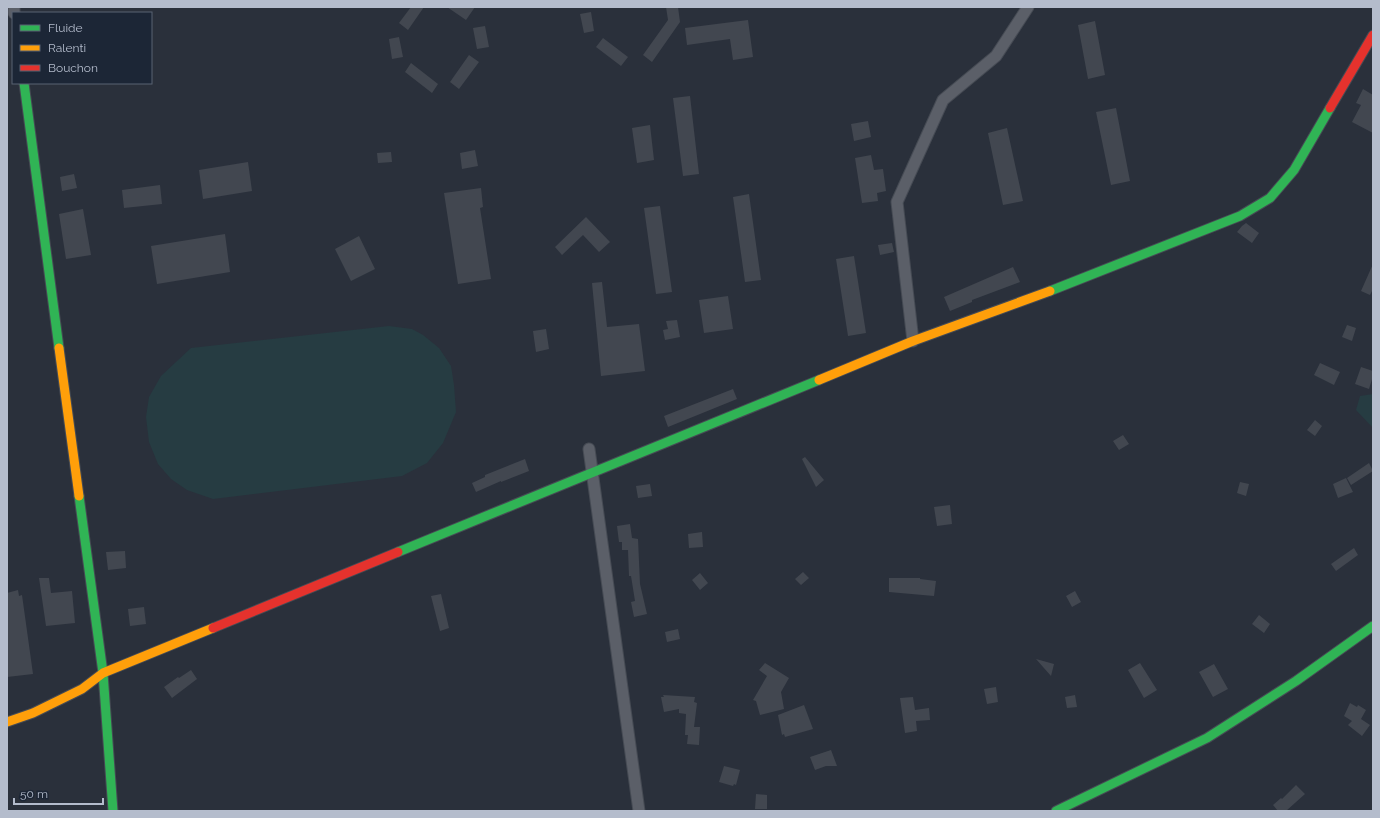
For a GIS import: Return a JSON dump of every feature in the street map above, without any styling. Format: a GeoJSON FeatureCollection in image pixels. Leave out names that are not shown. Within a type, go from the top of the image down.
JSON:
{"type":"FeatureCollection","features":[{"type":"Feature","properties":{"kind":"street"},"geometry":{"type":"LineString","coordinates":[[913,341],[897,202],[943,100],[996,56],[1028,7]]}},
{"type":"Feature","properties":{"kind":"street"},"geometry":{"type":"LineString","coordinates":[[7,722],[33,713],[82,689],[103,673],[592,471],[913,341],[1008,307],[1240,216],[1270,198],[1294,170],[1373,35]]}},
{"type":"Feature","properties":{"kind":"street"},"geometry":{"type":"LineString","coordinates":[[24,84],[103,673],[113,811]]}},
{"type":"Feature","properties":{"kind":"street"},"geometry":{"type":"LineString","coordinates":[[589,449],[639,811]]}},
{"type":"Feature","properties":{"kind":"street"},"geometry":{"type":"LineString","coordinates":[[1056,811],[1207,738],[1296,681],[1373,626]]}},
{"type":"Feature","properties":{"kind":"green space"},"geometry":{"type":"Polygon","coordinates":[[[389,326],[412,329],[423,335],[439,348],[451,366],[456,412],[443,443],[427,463],[402,476],[213,499],[187,490],[171,479],[158,464],[149,442],[146,417],[149,397],[161,376],[191,348],[389,326]]]}},
{"type":"Feature","properties":{"kind":"green space"},"geometry":{"type":"Polygon","coordinates":[[[1373,394],[1373,428],[1356,410],[1360,396],[1373,394]]]}},
{"type":"Feature","properties":{"kind":"building"},"geometry":{"type":"Polygon","coordinates":[[[411,7],[424,7],[408,30],[399,23],[411,7]]]}},
{"type":"Feature","properties":{"kind":"building"},"geometry":{"type":"Polygon","coordinates":[[[447,7],[475,7],[466,20],[447,7]]]}},
{"type":"Feature","properties":{"kind":"building"},"geometry":{"type":"Polygon","coordinates":[[[666,7],[678,7],[680,22],[652,62],[643,55],[668,20],[666,7]]]}},
{"type":"Feature","properties":{"kind":"building"},"geometry":{"type":"Polygon","coordinates":[[[591,12],[594,31],[584,33],[580,14],[591,12]]]}},
{"type":"Feature","properties":{"kind":"building"},"geometry":{"type":"Polygon","coordinates":[[[748,20],[753,57],[733,60],[730,39],[687,45],[685,28],[748,20]]]}},
{"type":"Feature","properties":{"kind":"building"},"geometry":{"type":"Polygon","coordinates":[[[1095,21],[1105,75],[1088,79],[1078,25],[1095,21]]]}},
{"type":"Feature","properties":{"kind":"building"},"geometry":{"type":"Polygon","coordinates":[[[485,26],[489,47],[477,49],[473,28],[485,26]]]}},
{"type":"Feature","properties":{"kind":"building"},"geometry":{"type":"Polygon","coordinates":[[[399,37],[403,57],[392,59],[389,39],[399,37]]]}},
{"type":"Feature","properties":{"kind":"building"},"geometry":{"type":"Polygon","coordinates":[[[603,38],[628,57],[621,66],[596,47],[603,38]]]}},
{"type":"Feature","properties":{"kind":"building"},"geometry":{"type":"Polygon","coordinates":[[[469,55],[479,62],[459,89],[450,82],[469,55]]]}},
{"type":"Feature","properties":{"kind":"building"},"geometry":{"type":"Polygon","coordinates":[[[411,63],[438,84],[432,93],[405,72],[411,63]]]}},
{"type":"Feature","properties":{"kind":"building"},"geometry":{"type":"Polygon","coordinates":[[[1363,89],[1373,95],[1373,133],[1352,122],[1361,105],[1356,103],[1363,89]]]}},
{"type":"Feature","properties":{"kind":"building"},"geometry":{"type":"Polygon","coordinates":[[[690,96],[699,174],[683,176],[673,98],[690,96]]]}},
{"type":"Feature","properties":{"kind":"building"},"geometry":{"type":"Polygon","coordinates":[[[1116,108],[1130,181],[1111,185],[1096,112],[1116,108]]]}},
{"type":"Feature","properties":{"kind":"building"},"geometry":{"type":"Polygon","coordinates":[[[868,121],[871,137],[854,141],[851,124],[868,121]]]}},
{"type":"Feature","properties":{"kind":"building"},"geometry":{"type":"Polygon","coordinates":[[[650,125],[654,160],[637,163],[632,128],[650,125]]]}},
{"type":"Feature","properties":{"kind":"building"},"geometry":{"type":"Polygon","coordinates":[[[1007,128],[1023,201],[1003,205],[988,133],[1007,128]]]}},
{"type":"Feature","properties":{"kind":"building"},"geometry":{"type":"Polygon","coordinates":[[[475,150],[478,166],[462,169],[460,153],[475,150]]]}},
{"type":"Feature","properties":{"kind":"building"},"geometry":{"type":"Polygon","coordinates":[[[391,152],[392,162],[378,163],[377,153],[391,152]]]}},
{"type":"Feature","properties":{"kind":"building"},"geometry":{"type":"Polygon","coordinates":[[[871,155],[874,170],[883,169],[886,191],[877,193],[878,201],[862,203],[855,158],[871,155]]]}},
{"type":"Feature","properties":{"kind":"building"},"geometry":{"type":"Polygon","coordinates":[[[248,162],[252,191],[203,199],[199,170],[248,162]]]}},
{"type":"Feature","properties":{"kind":"building"},"geometry":{"type":"Polygon","coordinates":[[[74,174],[77,188],[62,191],[60,177],[74,174]]]}},
{"type":"Feature","properties":{"kind":"building"},"geometry":{"type":"Polygon","coordinates":[[[160,185],[162,204],[124,208],[122,190],[160,185]]]}},
{"type":"Feature","properties":{"kind":"building"},"geometry":{"type":"Polygon","coordinates":[[[481,188],[483,207],[480,208],[491,279],[458,284],[444,193],[481,188]]]}},
{"type":"Feature","properties":{"kind":"building"},"geometry":{"type":"Polygon","coordinates":[[[749,194],[761,280],[745,282],[733,197],[749,194]]]}},
{"type":"Feature","properties":{"kind":"building"},"geometry":{"type":"Polygon","coordinates":[[[660,206],[672,292],[656,294],[644,208],[660,206]]]}},
{"type":"Feature","properties":{"kind":"building"},"geometry":{"type":"Polygon","coordinates":[[[83,209],[91,255],[66,259],[59,214],[83,209]]]}},
{"type":"Feature","properties":{"kind":"building"},"geometry":{"type":"Polygon","coordinates":[[[586,217],[610,242],[599,252],[583,235],[562,255],[555,247],[586,217]]]}},
{"type":"Feature","properties":{"kind":"building"},"geometry":{"type":"Polygon","coordinates":[[[1246,223],[1259,233],[1252,243],[1237,232],[1246,223]]]}},
{"type":"Feature","properties":{"kind":"building"},"geometry":{"type":"Polygon","coordinates":[[[225,234],[230,272],[157,284],[151,246],[225,234]]]}},
{"type":"Feature","properties":{"kind":"building"},"geometry":{"type":"Polygon","coordinates":[[[359,236],[375,269],[351,281],[335,249],[359,236]]]}},
{"type":"Feature","properties":{"kind":"building"},"geometry":{"type":"Polygon","coordinates":[[[892,243],[894,252],[880,255],[878,245],[892,243]]]}},
{"type":"Feature","properties":{"kind":"building"},"geometry":{"type":"Polygon","coordinates":[[[854,256],[866,333],[848,336],[836,259],[854,256]]]}},
{"type":"Feature","properties":{"kind":"building"},"geometry":{"type":"Polygon","coordinates":[[[1373,264],[1373,289],[1370,295],[1361,291],[1373,264]]]}},
{"type":"Feature","properties":{"kind":"building"},"geometry":{"type":"Polygon","coordinates":[[[1013,267],[1020,282],[972,300],[972,302],[950,311],[944,297],[1013,267]]]}},
{"type":"Feature","properties":{"kind":"building"},"geometry":{"type":"Polygon","coordinates":[[[602,282],[607,327],[639,324],[645,371],[601,376],[592,283],[602,282]]]}},
{"type":"Feature","properties":{"kind":"building"},"geometry":{"type":"Polygon","coordinates":[[[728,296],[733,329],[704,333],[699,300],[728,296]]]}},
{"type":"Feature","properties":{"kind":"building"},"geometry":{"type":"Polygon","coordinates":[[[677,320],[680,337],[665,340],[663,330],[668,329],[666,321],[677,320]]]}},
{"type":"Feature","properties":{"kind":"building"},"geometry":{"type":"Polygon","coordinates":[[[1347,325],[1356,328],[1352,341],[1342,337],[1347,325]]]}},
{"type":"Feature","properties":{"kind":"building"},"geometry":{"type":"Polygon","coordinates":[[[546,329],[549,349],[536,352],[533,331],[546,329]]]}},
{"type":"Feature","properties":{"kind":"building"},"geometry":{"type":"Polygon","coordinates":[[[1320,363],[1340,372],[1334,385],[1314,375],[1320,363]]]}},
{"type":"Feature","properties":{"kind":"building"},"geometry":{"type":"Polygon","coordinates":[[[1361,367],[1373,371],[1369,389],[1355,384],[1361,367]]]}},
{"type":"Feature","properties":{"kind":"building"},"geometry":{"type":"Polygon","coordinates":[[[733,389],[737,399],[668,427],[664,416],[733,389]]]}},
{"type":"Feature","properties":{"kind":"building"},"geometry":{"type":"Polygon","coordinates":[[[1315,420],[1322,426],[1315,436],[1307,430],[1315,420]]]}},
{"type":"Feature","properties":{"kind":"building"},"geometry":{"type":"Polygon","coordinates":[[[1123,435],[1129,444],[1119,450],[1113,441],[1123,435]]]}},
{"type":"Feature","properties":{"kind":"building"},"geometry":{"type":"Polygon","coordinates":[[[805,457],[824,480],[816,487],[802,459],[805,457]]]}},
{"type":"Feature","properties":{"kind":"building"},"geometry":{"type":"Polygon","coordinates":[[[525,459],[529,471],[476,492],[472,483],[485,477],[485,475],[525,459]]]}},
{"type":"Feature","properties":{"kind":"building"},"geometry":{"type":"Polygon","coordinates":[[[1369,463],[1373,471],[1351,485],[1347,478],[1369,463]]]}},
{"type":"Feature","properties":{"kind":"building"},"geometry":{"type":"Polygon","coordinates":[[[1346,478],[1353,492],[1338,498],[1333,484],[1346,478]]]}},
{"type":"Feature","properties":{"kind":"building"},"geometry":{"type":"Polygon","coordinates":[[[1240,482],[1249,484],[1246,496],[1237,493],[1240,482]]]}},
{"type":"Feature","properties":{"kind":"building"},"geometry":{"type":"Polygon","coordinates":[[[650,484],[652,496],[638,498],[636,486],[650,484]]]}},
{"type":"Feature","properties":{"kind":"building"},"geometry":{"type":"Polygon","coordinates":[[[950,505],[952,524],[937,526],[934,507],[950,505]]]}},
{"type":"Feature","properties":{"kind":"building"},"geometry":{"type":"Polygon","coordinates":[[[630,524],[632,538],[638,539],[640,584],[647,614],[634,617],[631,602],[635,601],[631,576],[629,576],[628,550],[622,550],[622,542],[619,542],[617,526],[630,524]]]}},
{"type":"Feature","properties":{"kind":"building"},"geometry":{"type":"Polygon","coordinates":[[[702,532],[703,547],[689,548],[688,534],[702,532]]]}},
{"type":"Feature","properties":{"kind":"building"},"geometry":{"type":"Polygon","coordinates":[[[1354,548],[1358,555],[1336,571],[1331,564],[1354,548]]]}},
{"type":"Feature","properties":{"kind":"building"},"geometry":{"type":"Polygon","coordinates":[[[125,551],[126,568],[108,570],[106,552],[125,551]]]}},
{"type":"Feature","properties":{"kind":"building"},"geometry":{"type":"Polygon","coordinates":[[[803,572],[809,578],[801,585],[795,579],[803,572]]]}},
{"type":"Feature","properties":{"kind":"building"},"geometry":{"type":"Polygon","coordinates":[[[700,573],[708,583],[700,590],[692,580],[700,573]]]}},
{"type":"Feature","properties":{"kind":"building"},"geometry":{"type":"Polygon","coordinates":[[[39,578],[49,578],[51,593],[72,591],[75,623],[46,626],[39,578]]]}},
{"type":"Feature","properties":{"kind":"building"},"geometry":{"type":"Polygon","coordinates":[[[889,578],[920,578],[936,581],[934,596],[889,592],[889,578]]]}},
{"type":"Feature","properties":{"kind":"building"},"geometry":{"type":"Polygon","coordinates":[[[18,590],[19,596],[22,595],[33,674],[7,677],[7,593],[18,590]]]}},
{"type":"Feature","properties":{"kind":"building"},"geometry":{"type":"Polygon","coordinates":[[[1075,591],[1081,602],[1072,607],[1066,596],[1075,591]]]}},
{"type":"Feature","properties":{"kind":"building"},"geometry":{"type":"Polygon","coordinates":[[[441,594],[449,628],[440,631],[431,596],[441,594]]]}},
{"type":"Feature","properties":{"kind":"building"},"geometry":{"type":"Polygon","coordinates":[[[144,607],[146,624],[130,626],[128,609],[144,607]]]}},
{"type":"Feature","properties":{"kind":"building"},"geometry":{"type":"Polygon","coordinates":[[[1259,615],[1270,624],[1264,633],[1252,624],[1259,615]]]}},
{"type":"Feature","properties":{"kind":"building"},"geometry":{"type":"Polygon","coordinates":[[[678,629],[680,639],[667,642],[665,632],[678,629]]]}},
{"type":"Feature","properties":{"kind":"building"},"geometry":{"type":"Polygon","coordinates":[[[1036,659],[1054,664],[1051,676],[1036,659]]]}},
{"type":"Feature","properties":{"kind":"building"},"geometry":{"type":"Polygon","coordinates":[[[765,663],[789,678],[781,692],[784,709],[760,715],[756,701],[753,700],[767,676],[759,670],[765,663]]]}},
{"type":"Feature","properties":{"kind":"building"},"geometry":{"type":"Polygon","coordinates":[[[1140,663],[1157,690],[1144,698],[1128,670],[1140,663]]]}},
{"type":"Feature","properties":{"kind":"building"},"geometry":{"type":"Polygon","coordinates":[[[1214,664],[1228,689],[1213,697],[1199,672],[1214,664]]]}},
{"type":"Feature","properties":{"kind":"building"},"geometry":{"type":"Polygon","coordinates":[[[191,670],[197,679],[172,698],[164,687],[191,670]]]}},
{"type":"Feature","properties":{"kind":"building"},"geometry":{"type":"Polygon","coordinates":[[[996,687],[998,702],[987,704],[984,689],[996,687]]]}},
{"type":"Feature","properties":{"kind":"building"},"geometry":{"type":"Polygon","coordinates":[[[663,695],[695,697],[694,702],[697,703],[694,727],[700,727],[699,745],[687,744],[688,735],[685,735],[686,714],[679,713],[679,709],[664,712],[661,697],[664,697],[663,695]]]}},
{"type":"Feature","properties":{"kind":"building"},"geometry":{"type":"Polygon","coordinates":[[[1075,695],[1077,707],[1067,708],[1065,697],[1075,695]]]}},
{"type":"Feature","properties":{"kind":"building"},"geometry":{"type":"Polygon","coordinates":[[[913,697],[915,710],[929,708],[930,720],[916,721],[917,731],[905,733],[900,698],[913,697]]]}},
{"type":"Feature","properties":{"kind":"building"},"geometry":{"type":"Polygon","coordinates":[[[1350,703],[1357,707],[1358,705],[1366,710],[1361,719],[1370,725],[1362,736],[1348,725],[1352,721],[1344,716],[1350,703]]]}},
{"type":"Feature","properties":{"kind":"building"},"geometry":{"type":"Polygon","coordinates":[[[804,705],[813,729],[785,737],[784,734],[782,735],[778,715],[804,705]]]}},
{"type":"Feature","properties":{"kind":"building"},"geometry":{"type":"Polygon","coordinates":[[[831,750],[837,766],[826,766],[815,770],[810,757],[831,750]]]}},
{"type":"Feature","properties":{"kind":"building"},"geometry":{"type":"Polygon","coordinates":[[[724,766],[740,770],[736,785],[734,784],[733,786],[719,782],[724,766]]]}},
{"type":"Feature","properties":{"kind":"building"},"geometry":{"type":"Polygon","coordinates":[[[1296,785],[1305,794],[1286,811],[1278,811],[1273,805],[1281,798],[1282,799],[1296,785]]]}},
{"type":"Feature","properties":{"kind":"building"},"geometry":{"type":"Polygon","coordinates":[[[756,794],[767,795],[767,809],[755,809],[756,794]]]}},
{"type":"Feature","properties":{"kind":"traffic: fast"},"geometry":{"type":"LineString","coordinates":[[24,84],[59,348]]}},
{"type":"Feature","properties":{"kind":"traffic: fast"},"geometry":{"type":"LineString","coordinates":[[1050,291],[1240,216],[1270,198],[1294,170],[1330,108]]}},
{"type":"Feature","properties":{"kind":"traffic: fast"},"geometry":{"type":"LineString","coordinates":[[398,552],[819,380]]}},
{"type":"Feature","properties":{"kind":"traffic: fast"},"geometry":{"type":"LineString","coordinates":[[79,496],[103,673],[113,811]]}},
{"type":"Feature","properties":{"kind":"traffic: fast"},"geometry":{"type":"LineString","coordinates":[[1056,811],[1207,738],[1296,681],[1373,626]]}},
{"type":"Feature","properties":{"kind":"traffic: slow"},"geometry":{"type":"LineString","coordinates":[[819,380],[913,341],[1050,291]]}},
{"type":"Feature","properties":{"kind":"traffic: slow"},"geometry":{"type":"LineString","coordinates":[[59,348],[79,496]]}},
{"type":"Feature","properties":{"kind":"traffic: slow"},"geometry":{"type":"LineString","coordinates":[[7,722],[33,713],[82,689],[103,673],[213,628]]}},
{"type":"Feature","properties":{"kind":"traffic: jam"},"geometry":{"type":"LineString","coordinates":[[1330,108],[1373,35]]}},
{"type":"Feature","properties":{"kind":"traffic: jam"},"geometry":{"type":"LineString","coordinates":[[213,628],[398,552]]}}]}
